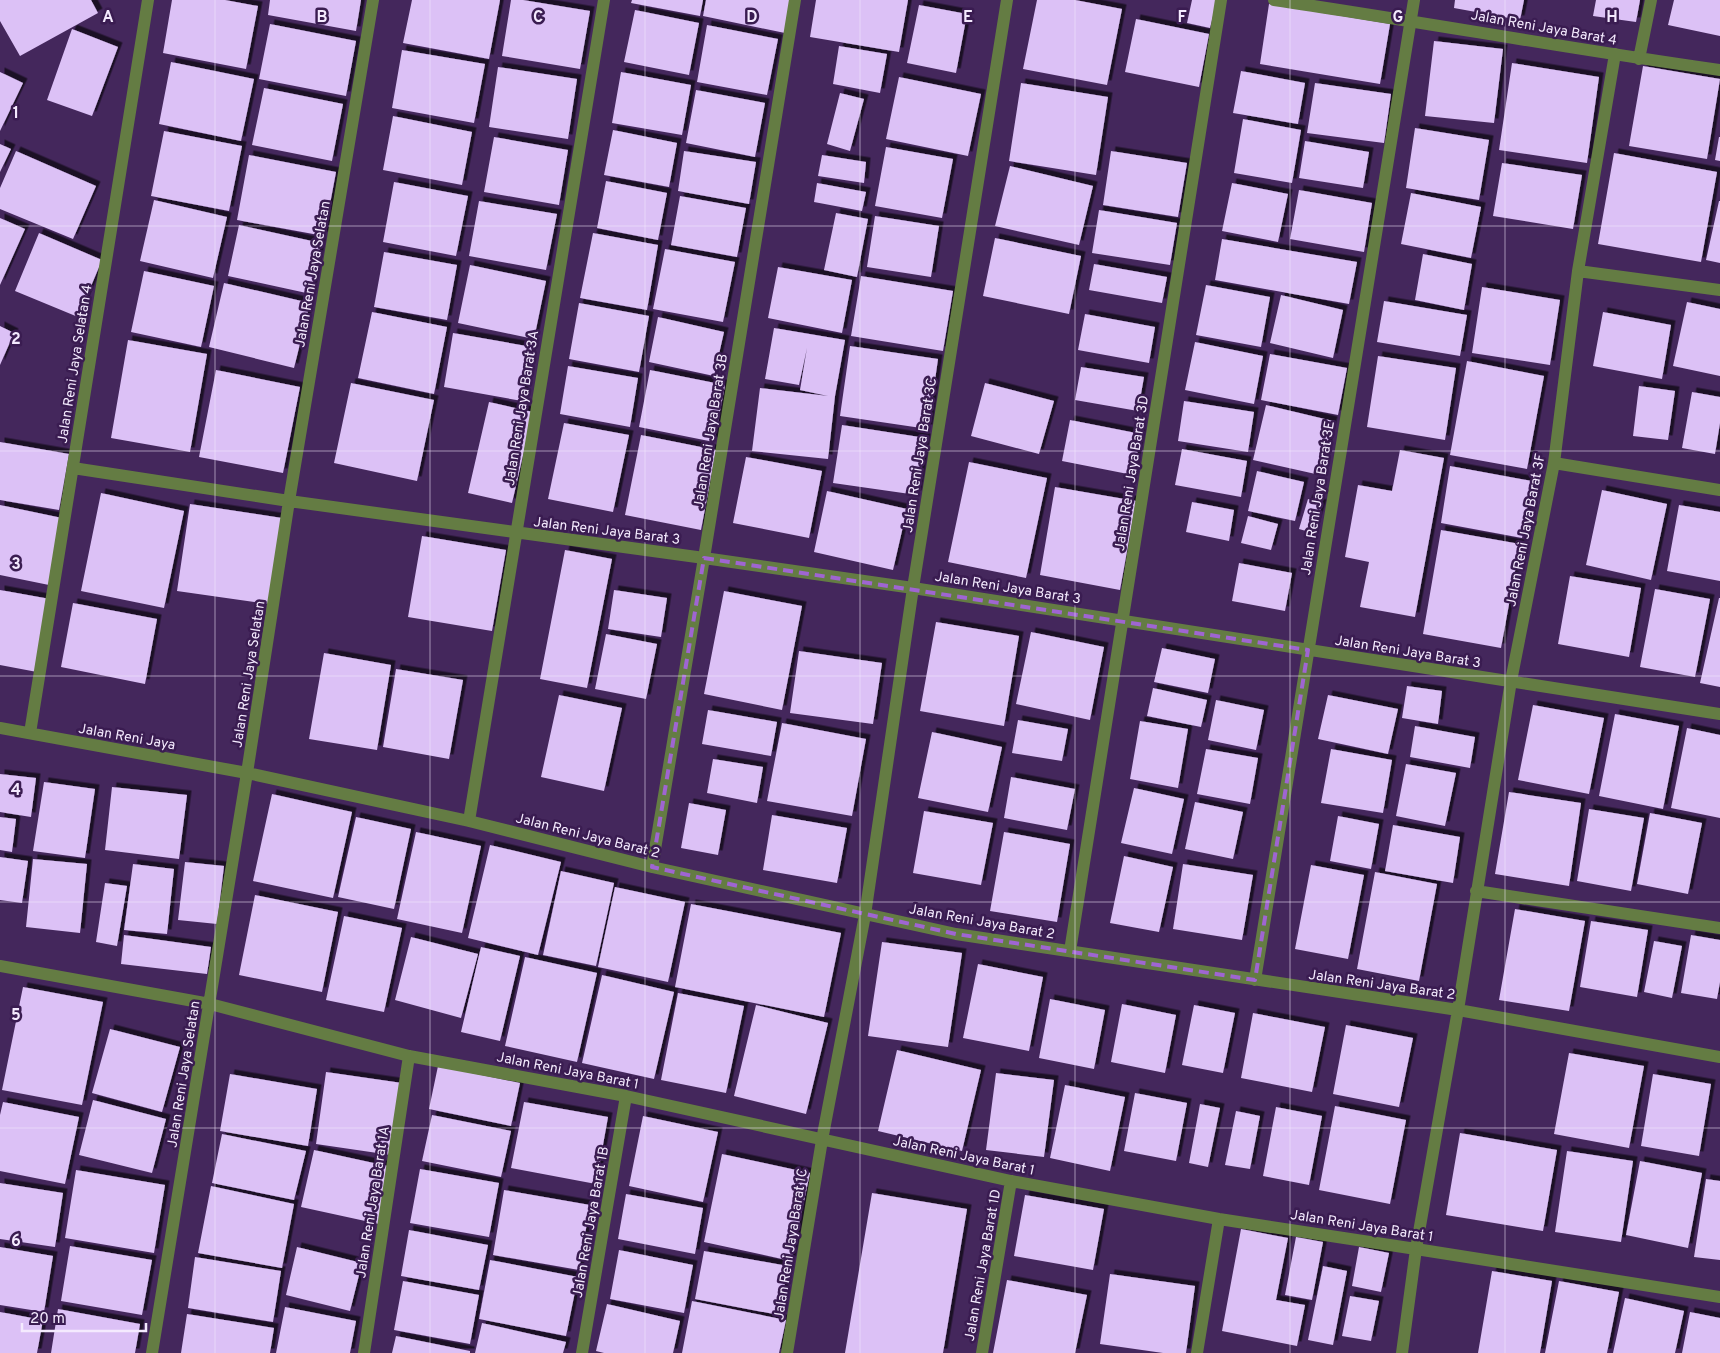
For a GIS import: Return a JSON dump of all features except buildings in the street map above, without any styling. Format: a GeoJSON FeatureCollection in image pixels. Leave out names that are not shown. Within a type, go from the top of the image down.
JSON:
{"type":"FeatureCollection","features":[{"type":"Feature","properties":{"kind":"street","name":"Jalan Reni Jaya Selatan 4"},"geometry":{"type":"LineString","coordinates":[[30,733],[148,0]]}},
{"type":"Feature","properties":{"kind":"street","name":"Jalan Reni Jaya Selatan"},"geometry":{"type":"LineString","coordinates":[[152,1353],[248,773],[289,501],[373,0]]}},
{"type":"Feature","properties":{"kind":"street","name":"Jalan Reni Jaya Barat 3A"},"geometry":{"type":"LineString","coordinates":[[469,821],[604,0]]}},
{"type":"Feature","properties":{"kind":"street","name":"Jalan Reni Jaya Barat 3B"},"geometry":{"type":"LineString","coordinates":[[652,867],[795,0]]}},
{"type":"Feature","properties":{"kind":"street","name":"Jalan Reni Jaya Barat 3C"},"geometry":{"type":"LineString","coordinates":[[865,915],[913,588],[1007,0]]}},
{"type":"Feature","properties":{"kind":"street","name":"Jalan Reni Jaya Barat 3D"},"geometry":{"type":"LineString","coordinates":[[1070,951],[1221,0]]}},
{"type":"Feature","properties":{"kind":"street","name":"Jalan Reni Jaya Barat 4"},"geometry":{"type":"LineString","coordinates":[[1274,0],[1411,20],[1638,59],[1720,70]]}},
{"type":"Feature","properties":{"kind":"street","name":"Jalan Reni Jaya Barat 3E"},"geometry":{"type":"LineString","coordinates":[[1256,980],[1414,0]]}},
{"type":"Feature","properties":{"kind":"street"},"geometry":{"type":"LineString","coordinates":[[1638,59],[1651,0]]}},
{"type":"Feature","properties":{"kind":"street","name":"Jalan Reni Jaya Barat 3F"},"geometry":{"type":"LineString","coordinates":[[1402,1353],[1416,1249],[1458,1010],[1510,681],[1554,463],[1578,271],[1615,54]]}},
{"type":"Feature","properties":{"kind":"street"},"geometry":{"type":"LineString","coordinates":[[1578,271],[1720,290]]}},
{"type":"Feature","properties":{"kind":"street"},"geometry":{"type":"LineString","coordinates":[[1554,463],[1720,490]]}},
{"type":"Feature","properties":{"kind":"street","name":"Jalan Reni Jaya Barat 3"},"geometry":{"type":"LineString","coordinates":[[73,468],[289,501],[913,588],[1720,714]]}},
{"type":"Feature","properties":{"kind":"street","name":"Jalan Reni Jaya"},"geometry":{"type":"LineString","coordinates":[[0,728],[248,773]]}},
{"type":"Feature","properties":{"kind":"street","name":"Jalan Reni Jaya Barat 2"},"geometry":{"type":"LineString","coordinates":[[248,773],[469,821],[652,867],[956,934],[1458,1010],[1720,1057]]}},
{"type":"Feature","properties":{"kind":"street"},"geometry":{"type":"LineString","coordinates":[[1476,891],[1720,928]]}},
{"type":"Feature","properties":{"kind":"street","name":"Jalan Reni Jaya Barat 1C"},"geometry":{"type":"LineString","coordinates":[[788,1353],[822,1140],[865,915]]}},
{"type":"Feature","properties":{"kind":"street"},"geometry":{"type":"LineString","coordinates":[[0,966],[210,1004]]}},
{"type":"Feature","properties":{"kind":"street","name":"Jalan Reni Jaya Barat 1"},"geometry":{"type":"LineString","coordinates":[[210,1004],[409,1056],[626,1096],[1011,1181],[1219,1219],[1720,1297]]}},
{"type":"Feature","properties":{"kind":"street","name":"Jalan Reni Jaya Barat 1A"},"geometry":{"type":"LineString","coordinates":[[364,1353],[409,1056]]}},
{"type":"Feature","properties":{"kind":"street","name":"Jalan Reni Jaya Barat 1B"},"geometry":{"type":"LineString","coordinates":[[582,1353],[626,1096]]}},
{"type":"Feature","properties":{"kind":"street","name":"Jalan Reni Jaya Barat 1D"},"geometry":{"type":"LineString","coordinates":[[982,1353],[1011,1181]]}},
{"type":"Feature","properties":{"kind":"street"},"geometry":{"type":"LineString","coordinates":[[1197,1353],[1219,1219]]}},
{"type":"Feature","properties":{"kind":"highlighted area"},"geometry":{"type":"Polygon","coordinates":[[[704,558],[1308,650],[1255,980],[956,934],[652,867],[704,558]]]}}]}
